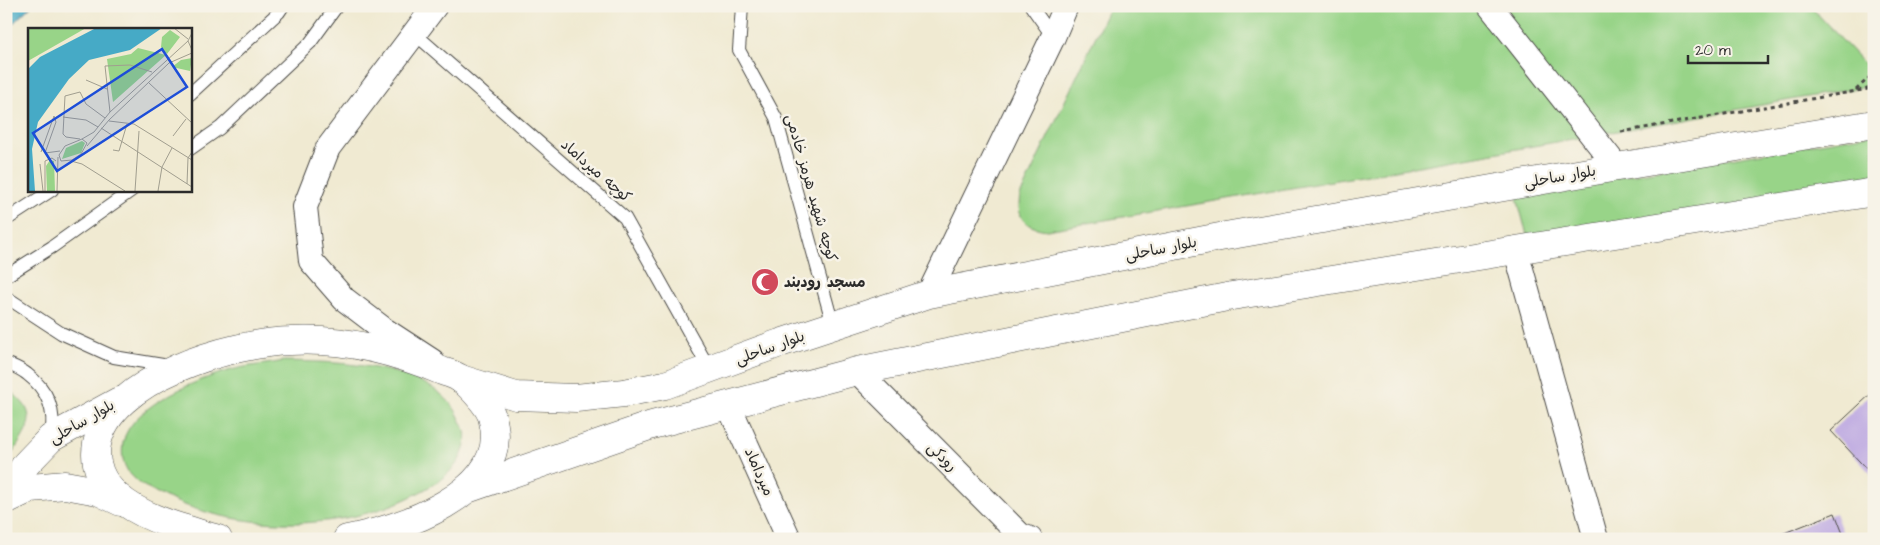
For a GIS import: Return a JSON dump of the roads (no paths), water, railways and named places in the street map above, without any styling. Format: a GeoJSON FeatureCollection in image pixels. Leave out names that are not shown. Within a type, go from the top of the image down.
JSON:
{"type":"FeatureCollection","features":[{"type":"Feature","properties":{"kind":"main road","name":"بلوار ساحلی"},"geometry":{"type":"LineString","coordinates":[[6,498],[26,464],[51,438],[125,398],[153,380],[179,368],[240,347],[290,341],[340,342],[402,356],[461,379],[516,396],[576,398],[624,393],[657,386],[710,370],[833,325],[930,294],[1220,237],[1874,124]]}},
{"type":"Feature","properties":{"kind":"main road"},"geometry":{"type":"LineString","coordinates":[[347,539],[403,525],[439,508],[467,489],[652,425],[857,371],[1232,296],[1874,192]]}},
{"type":"Feature","properties":{"kind":"main road"},"geometry":{"type":"LineString","coordinates":[[461,379],[485,403],[492,414],[495,433],[494,449],[488,463],[467,489]]}},
{"type":"Feature","properties":{"kind":"main road"},"geometry":{"type":"LineString","coordinates":[[125,398],[104,424],[98,438],[95,453],[98,470],[105,483],[117,496],[132,507],[193,534],[218,539]]}},
{"type":"Feature","properties":{"kind":"main road","name":"بلوار ساحلی"},"geometry":{"type":"LineString","coordinates":[[6,498],[31,488],[65,485],[98,491],[132,507]]}},
{"type":"Feature","properties":{"kind":"street"},"geometry":{"type":"LineString","coordinates":[[435,6],[328,148],[305,207],[311,262],[344,299],[386,331],[461,379]]}},
{"type":"Feature","properties":{"kind":"street"},"geometry":{"type":"LineString","coordinates":[[930,294],[1066,6]]}},
{"type":"Feature","properties":{"kind":"street"},"geometry":{"type":"LineString","coordinates":[[1490,6],[1617,167]]}},
{"type":"Feature","properties":{"kind":"street"},"geometry":{"type":"LineString","coordinates":[[1516,251],[1596,539]]}},
{"type":"Feature","properties":{"kind":"street","name":"رودکی"},"geometry":{"type":"LineString","coordinates":[[857,371],[1022,538]]}},
{"type":"Feature","properties":{"kind":"street","name":"میرداماد"},"geometry":{"type":"LineString","coordinates":[[729,406],[789,539]]}},
{"type":"Feature","properties":{"kind":"lane"},"geometry":{"type":"LineString","coordinates":[[191,93],[279,12],[283,6]]}},
{"type":"Feature","properties":{"kind":"lane"},"geometry":{"type":"LineString","coordinates":[[191,148],[220,128],[310,43],[337,6]]}},
{"type":"Feature","properties":{"kind":"lane","name":"کوچه شهید هرمز خادمی"},"geometry":{"type":"LineString","coordinates":[[742,6],[739,50],[776,118],[833,325]]}},
{"type":"Feature","properties":{"kind":"lane"},"geometry":{"type":"LineString","coordinates":[[1032,6],[1053,37]]}},
{"type":"Feature","properties":{"kind":"lane","name":"کوچه میرداماد"},"geometry":{"type":"LineString","coordinates":[[414,33],[625,218],[710,370]]}},
{"type":"Feature","properties":{"kind":"lane"},"geometry":{"type":"LineString","coordinates":[[6,220],[50,191]]}},
{"type":"Feature","properties":{"kind":"lane"},"geometry":{"type":"LineString","coordinates":[[6,276],[52,247],[131,191]]}},
{"type":"Feature","properties":{"kind":"lane"},"geometry":{"type":"LineString","coordinates":[[6,297],[61,333],[114,357],[179,368]]}},
{"type":"Feature","properties":{"kind":"lane"},"geometry":{"type":"LineString","coordinates":[[6,363],[27,374],[44,392],[52,409],[54,423],[51,438]]}},
{"type":"Feature","properties":{"kind":"water"},"geometry":{"type":"Polygon","coordinates":[[[6,6],[31,6],[6,30],[6,6]]]}},
{"type":"Feature","properties":{"kind":"place","name":"مسجد رودبند"},"geometry":{"type":"Point","coordinates":[765,282]}}]}
